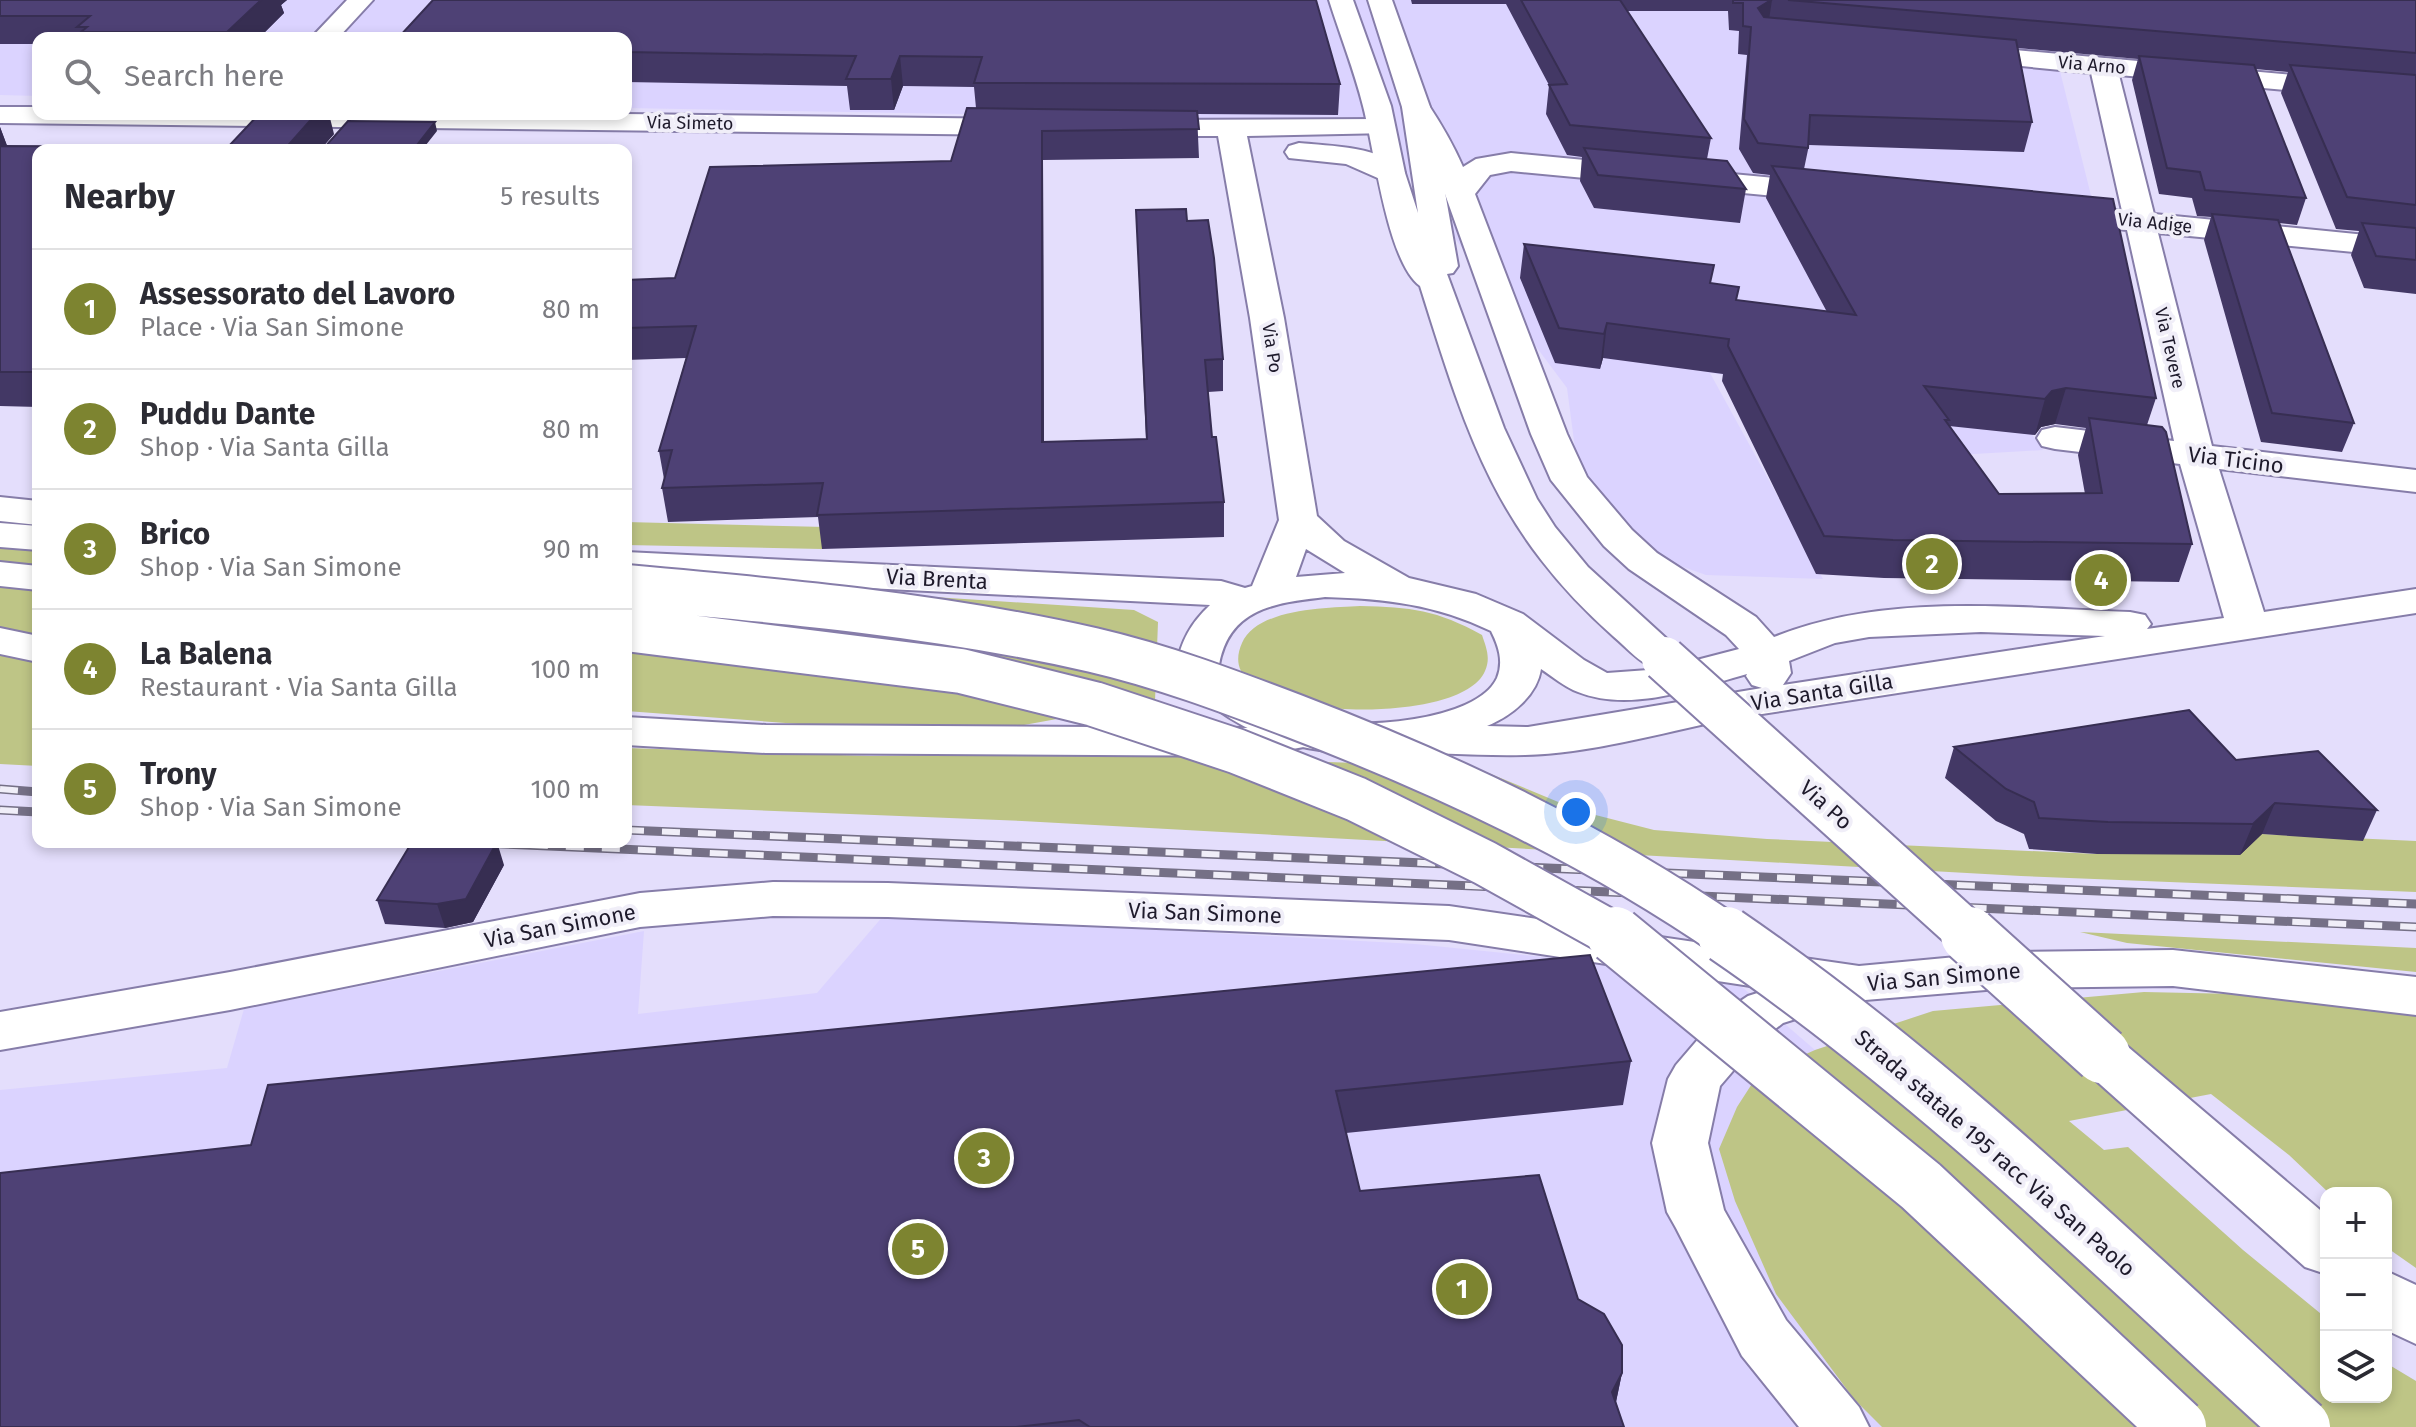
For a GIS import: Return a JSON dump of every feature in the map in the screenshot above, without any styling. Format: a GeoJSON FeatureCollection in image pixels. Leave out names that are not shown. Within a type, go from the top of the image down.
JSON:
{"type":"FeatureCollection","features":[{"type":"Feature","properties":{"kind":"main road"},"geometry":{"type":"LineString","coordinates":[[330,32],[361,0]]}},
{"type":"Feature","properties":{"kind":"main road","name":"Via Po"},"geometry":{"type":"LineString","coordinates":[[1341,0],[1377,106],[1390,173],[1422,272],[1435,281],[1495,457],[1516,498],[1562,563],[2102,1055],[2320,1245]]}},
{"type":"Feature","properties":{"kind":"main road","name":"Via Po"},"geometry":{"type":"LineString","coordinates":[[1380,0],[1423,118],[1443,272],[1435,281]]}},
{"type":"Feature","properties":{"kind":"main road","name":"Via Arno"},"geometry":{"type":"LineString","coordinates":[[1938,52],[2416,94]]}},
{"type":"Feature","properties":{"kind":"main road","name":"Via Tevere"},"geometry":{"type":"LineString","coordinates":[[2103,66],[2196,456],[2248,627]]}},
{"type":"Feature","properties":{"kind":"main road"},"geometry":{"type":"LineString","coordinates":[[2259,80],[2271,110]]}},
{"type":"Feature","properties":{"kind":"main road","name":"Via Simeto"},"geometry":{"type":"LineString","coordinates":[[0,115],[32,115]]}},
{"type":"Feature","properties":{"kind":"main road"},"geometry":{"type":"LineString","coordinates":[[1423,118],[1464,149],[1523,163],[1864,195]]}},
{"type":"Feature","properties":{"kind":"main road"},"geometry":{"type":"LineString","coordinates":[[1423,118],[1461,196],[1500,263],[1549,434],[1570,480],[1618,538],[1678,586],[1741,626],[1767,654],[1770,673],[1757,687],[1723,707]]}},
{"type":"Feature","properties":{"kind":"main road","name":"Via Simeto"},"geometry":{"type":"LineString","coordinates":[[539,120],[1045,127]]}},
{"type":"Feature","properties":{"kind":"main road"},"geometry":{"type":"LineString","coordinates":[[1109,128],[1380,127]]}},
{"type":"Feature","properties":{"kind":"main road"},"geometry":{"type":"LineString","coordinates":[[1231,129],[1259,140],[1364,160],[1390,173]]}},
{"type":"Feature","properties":{"kind":"main road","name":"Via Po"},"geometry":{"type":"LineString","coordinates":[[1231,129],[1257,164],[1267,318],[1298,520]]}},
{"type":"Feature","properties":{"kind":"main road"},"geometry":{"type":"LineString","coordinates":[[1257,164],[1322,153]]}},
{"type":"Feature","properties":{"kind":"main road"},"geometry":{"type":"LineString","coordinates":[[1461,196],[1510,186],[1523,163]]}},
{"type":"Feature","properties":{"kind":"main road","name":"Via Adige"},"geometry":{"type":"LineString","coordinates":[[2036,211],[2140,221],[2316,226],[2416,249]]}},
{"type":"Feature","properties":{"kind":"main road","name":"Via Ticino"},"geometry":{"type":"LineString","coordinates":[[2055,438],[2416,481]]}},
{"type":"Feature","properties":{"kind":"main road"},"geometry":{"type":"LineString","coordinates":[[0,509],[32,512]]}},
{"type":"Feature","properties":{"kind":"main road"},"geometry":{"type":"LineString","coordinates":[[1258,597],[1298,520],[1330,549],[1398,587]]}},
{"type":"Feature","properties":{"kind":"main road"},"geometry":{"type":"LineString","coordinates":[[0,535],[32,538]]}},
{"type":"Feature","properties":{"kind":"main road","name":"Via Brenta"},"geometry":{"type":"LineString","coordinates":[[632,564],[1258,597]]}},
{"type":"Feature","properties":{"kind":"main road"},"geometry":{"type":"LineString","coordinates":[[0,574],[32,577]]}},
{"type":"Feature","properties":{"kind":"main road"},"geometry":{"type":"LineString","coordinates":[[1398,587],[1325,585],[1258,597],[1210,624],[1199,647],[1197,667],[1223,696],[1248,712],[1309,733],[1350,740],[1394,738],[1449,726],[1493,707],[1516,684],[1523,658],[1508,623]]}},
{"type":"Feature","properties":{"kind":"main road"},"geometry":{"type":"LineString","coordinates":[[1678,586],[1744,609],[1893,624]]}},
{"type":"Feature","properties":{"kind":"main road","name":"Via Santa Gilla"},"geometry":{"type":"LineString","coordinates":[[1398,587],[1433,593],[1472,605],[1508,623],[1579,676],[1602,686],[1638,685],[1767,654],[1829,631],[1893,624],[1951,621],[2248,627]]}},
{"type":"Feature","properties":{"kind":"main road","name":"Strada statale 195 racc Via San Paolo"},"geometry":{"type":"LineString","coordinates":[[632,588],[845,608],[1050,642],[1134,662],[1267,705],[1475,790],[1569,840],[1687,911],[1802,989],[1965,1121],[2302,1427]]}},
{"type":"Feature","properties":{"kind":"main road","name":"Via Santa Gilla"},"geometry":{"type":"LineString","coordinates":[[1394,738],[1528,741],[1618,728],[1723,707],[2416,601]]}},
{"type":"Feature","properties":{"kind":"main road"},"geometry":{"type":"LineString","coordinates":[[632,630],[961,671],[1094,704],[1236,751],[1356,799],[1485,863],[1617,936],[1736,1032],[1921,1186],[2178,1427]]}},
{"type":"Feature","properties":{"kind":"main road"},"geometry":{"type":"LineString","coordinates":[[0,641],[32,648]]}},
{"type":"Feature","properties":{"kind":"main road"},"geometry":{"type":"LineString","coordinates":[[632,731],[766,739],[1256,742],[1309,733]]}},
{"type":"Feature","properties":{"kind":"main road","name":"Via San Simone"},"geometry":{"type":"LineString","coordinates":[[0,1031],[230,991],[640,910],[773,899],[888,900],[1449,923],[1859,984],[2010,970],[2173,968],[2416,996]]}},
{"type":"Feature","properties":{"kind":"main road"},"geometry":{"type":"LineString","coordinates":[[1837,1427],[1764,1338],[1696,1212],[1680,1143],[1695,1079],[1737,1030],[1766,1009],[1859,984]]}},
{"type":"Feature","properties":{"kind":"main road"},"geometry":{"type":"LineString","coordinates":[[2392,1300],[2416,1318]]}},
{"type":"Feature","properties":{"kind":"shaded area"},"geometry":{"type":"Polygon","coordinates":[[[0,0],[2012,0],[2043,3],[2153,444],[2030,416],[1710,373],[1823,579],[1706,575],[1650,555],[1578,471],[1567,388],[1367,121],[632,108],[632,32],[32,32],[32,96],[0,95],[0,0]]]}},
{"type":"Feature","properties":{"kind":"shaded area"},"geometry":{"type":"Polygon","coordinates":[[[2019,416],[2043,450],[1940,456],[1798,442],[2019,416]]]}},
{"type":"Feature","properties":{"kind":"shaded area"},"geometry":{"type":"Polygon","coordinates":[[[884,915],[1415,944],[1583,961],[1742,987],[1815,1050],[1933,1011],[2104,1150],[2128,1147],[2243,1250],[2320,1313],[2320,1403],[2392,1403],[2392,1367],[2416,1381],[2416,1427],[0,1427],[0,1090],[227,1068],[244,1009],[644,931],[638,1014],[817,993],[884,915]]]}},
{"type":"Feature","properties":{"kind":"green space"},"geometry":{"type":"Polygon","coordinates":[[[632,522],[826,527],[822,549],[632,545],[632,522]]]}},
{"type":"Feature","properties":{"kind":"green space"},"geometry":{"type":"Polygon","coordinates":[[[0,524],[32,527],[32,766],[0,764],[0,524]]]}},
{"type":"Feature","properties":{"kind":"green space"},"geometry":{"type":"Polygon","coordinates":[[[632,577],[1134,610],[1158,622],[1155,701],[1024,725],[839,727],[632,711],[632,577]]]}},
{"type":"Feature","properties":{"kind":"green space"},"geometry":{"type":"Polygon","coordinates":[[[1360,606],[1394,607],[1437,615],[1482,635],[1488,657],[1485,671],[1475,684],[1435,702],[1358,710],[1319,706],[1293,699],[1256,685],[1242,673],[1238,658],[1242,643],[1250,631],[1262,623],[1295,612],[1360,606]]]}},
{"type":"Feature","properties":{"kind":"green space"},"geometry":{"type":"Polygon","coordinates":[[[632,748],[870,756],[1090,754],[1474,767],[1580,811],[1654,830],[1767,839],[2097,854],[2262,834],[2416,841],[2416,892],[2021,876],[1022,821],[632,805],[632,748]]]}},
{"type":"Feature","properties":{"kind":"green space"},"geometry":{"type":"Polygon","coordinates":[[[2080,932],[2416,948],[2416,972],[2127,943],[2080,932]]]}},
{"type":"Feature","properties":{"kind":"green space"},"geometry":{"type":"Polygon","coordinates":[[[2144,992],[2238,994],[2416,1015],[2416,1268],[2392,1251],[2392,1187],[2323,1187],[2289,1155],[2211,1094],[2069,1121],[2104,1150],[2128,1147],[2243,1250],[2320,1313],[2320,1403],[2392,1403],[2392,1367],[2416,1381],[2416,1427],[1882,1427],[1854,1399],[1776,1294],[1735,1201],[1719,1149],[1737,1107],[1757,1076],[1815,1050],[1933,1011],[2144,992]]]}},
{"type":"Feature","properties":{"kind":"building"},"geometry":{"type":"Polygon","coordinates":[[[0,0],[261,0],[227,32],[81,32],[87,27],[77,27],[90,16],[0,16],[0,0]]]}},
{"type":"Feature","properties":{"kind":"building"},"geometry":{"type":"Polygon","coordinates":[[[433,0],[1316,0],[1340,84],[974,83],[982,57],[900,56],[891,79],[846,79],[856,56],[632,52],[632,32],[404,32],[433,0]]]}},
{"type":"Feature","properties":{"kind":"building"},"geometry":{"type":"Polygon","coordinates":[[[1521,0],[1620,0],[1711,138],[1570,125],[1549,85],[1567,84],[1521,0]]]}},
{"type":"Feature","properties":{"kind":"building"},"geometry":{"type":"Polygon","coordinates":[[[1733,0],[1771,0],[1758,8],[1764,17],[2016,40],[2032,122],[1810,115],[1808,148],[1758,143],[1744,119],[1751,27],[1743,26],[1743,3],[1733,3],[1733,0]]]}},
{"type":"Feature","properties":{"kind":"building"},"geometry":{"type":"Polygon","coordinates":[[[1788,0],[2416,0],[2416,53],[1788,0]]]}},
{"type":"Feature","properties":{"kind":"building"},"geometry":{"type":"Polygon","coordinates":[[[2139,56],[2254,65],[2306,198],[2205,190],[2200,172],[2167,168],[2139,56]]]}},
{"type":"Feature","properties":{"kind":"building"},"geometry":{"type":"Polygon","coordinates":[[[2290,65],[2416,75],[2416,205],[2347,197],[2290,65]]]}},
{"type":"Feature","properties":{"kind":"building"},"geometry":{"type":"Polygon","coordinates":[[[967,108],[1197,111],[1199,129],[1042,131],[1042,442],[1147,439],[1136,210],[1186,209],[1187,221],[1208,220],[1214,258],[1223,359],[1205,360],[1212,437],[1216,437],[1224,502],[817,515],[823,483],[662,488],[672,450],[659,451],[696,326],[632,328],[632,280],[675,278],[710,167],[951,161],[967,108]]]}},
{"type":"Feature","properties":{"kind":"building"},"geometry":{"type":"Polygon","coordinates":[[[253,120],[311,120],[289,144],[231,144],[253,120]]]}},
{"type":"Feature","properties":{"kind":"building"},"geometry":{"type":"Polygon","coordinates":[[[348,121],[435,122],[418,144],[327,144],[348,121]]]}},
{"type":"Feature","properties":{"kind":"building"},"geometry":{"type":"Polygon","coordinates":[[[0,146],[32,146],[32,372],[0,372],[0,146]]]}},
{"type":"Feature","properties":{"kind":"building"},"geometry":{"type":"Polygon","coordinates":[[[1584,148],[1727,161],[1746,189],[1598,175],[1584,148]]]}},
{"type":"Feature","properties":{"kind":"building"},"geometry":{"type":"Polygon","coordinates":[[[1772,166],[2113,199],[2156,398],[2066,388],[2052,391],[2045,399],[1924,386],[1999,494],[2102,493],[2089,418],[2162,427],[2166,432],[2192,544],[1893,540],[1824,536],[1728,346],[1729,339],[1607,323],[1604,334],[1559,328],[1524,244],[1714,265],[1710,283],[1739,287],[1736,300],[1856,315],[1772,166]]]}},
{"type":"Feature","properties":{"kind":"building"},"geometry":{"type":"Polygon","coordinates":[[[2212,214],[2278,220],[2354,423],[2272,413],[2212,214]]]}},
{"type":"Feature","properties":{"kind":"building"},"geometry":{"type":"Polygon","coordinates":[[[2362,223],[2416,228],[2416,260],[2376,256],[2362,223]]]}},
{"type":"Feature","properties":{"kind":"building"},"geometry":{"type":"Polygon","coordinates":[[[2189,710],[2236,760],[2318,751],[2377,810],[2275,803],[2253,824],[2039,818],[2034,802],[2006,789],[1954,747],[2189,710]]]}},
{"type":"Feature","properties":{"kind":"building"},"geometry":{"type":"Polygon","coordinates":[[[408,848],[494,848],[466,899],[437,904],[377,900],[408,848]]]}},
{"type":"Feature","properties":{"kind":"building"},"geometry":{"type":"Polygon","coordinates":[[[1590,955],[1631,1061],[1336,1091],[1360,1191],[1539,1175],[1578,1299],[1604,1314],[1622,1345],[1622,1373],[1612,1392],[1624,1427],[1090,1427],[1079,1420],[1016,1427],[0,1427],[0,1173],[251,1145],[268,1085],[1590,955]]]}},
{"type":"Feature","properties":{"kind":"railway"},"geometry":{"type":"LineString","coordinates":[[0,789],[32,792]]}},
{"type":"Feature","properties":{"kind":"railway"},"geometry":{"type":"LineString","coordinates":[[0,810],[32,812]]}},
{"type":"Feature","properties":{"kind":"railway"},"geometry":{"type":"LineString","coordinates":[[632,830],[2416,904]]}},
{"type":"Feature","properties":{"kind":"railway"},"geometry":{"type":"LineString","coordinates":[[596,848],[2416,927]]}},
{"type":"Feature","properties":{"kind":"place","name":"Puddu Dante"},"geometry":{"type":"Point","coordinates":[1932,564]}},
{"type":"Feature","properties":{"kind":"place","name":"La Balena"},"geometry":{"type":"Point","coordinates":[2101,580]}},
{"type":"Feature","properties":{"kind":"place","name":"Brico"},"geometry":{"type":"Point","coordinates":[984,1158]}},
{"type":"Feature","properties":{"kind":"place","name":"Trony"},"geometry":{"type":"Point","coordinates":[918,1249]}},
{"type":"Feature","properties":{"kind":"place","name":"Assessorato del Lavoro"},"geometry":{"type":"Point","coordinates":[1462,1289]}}]}
